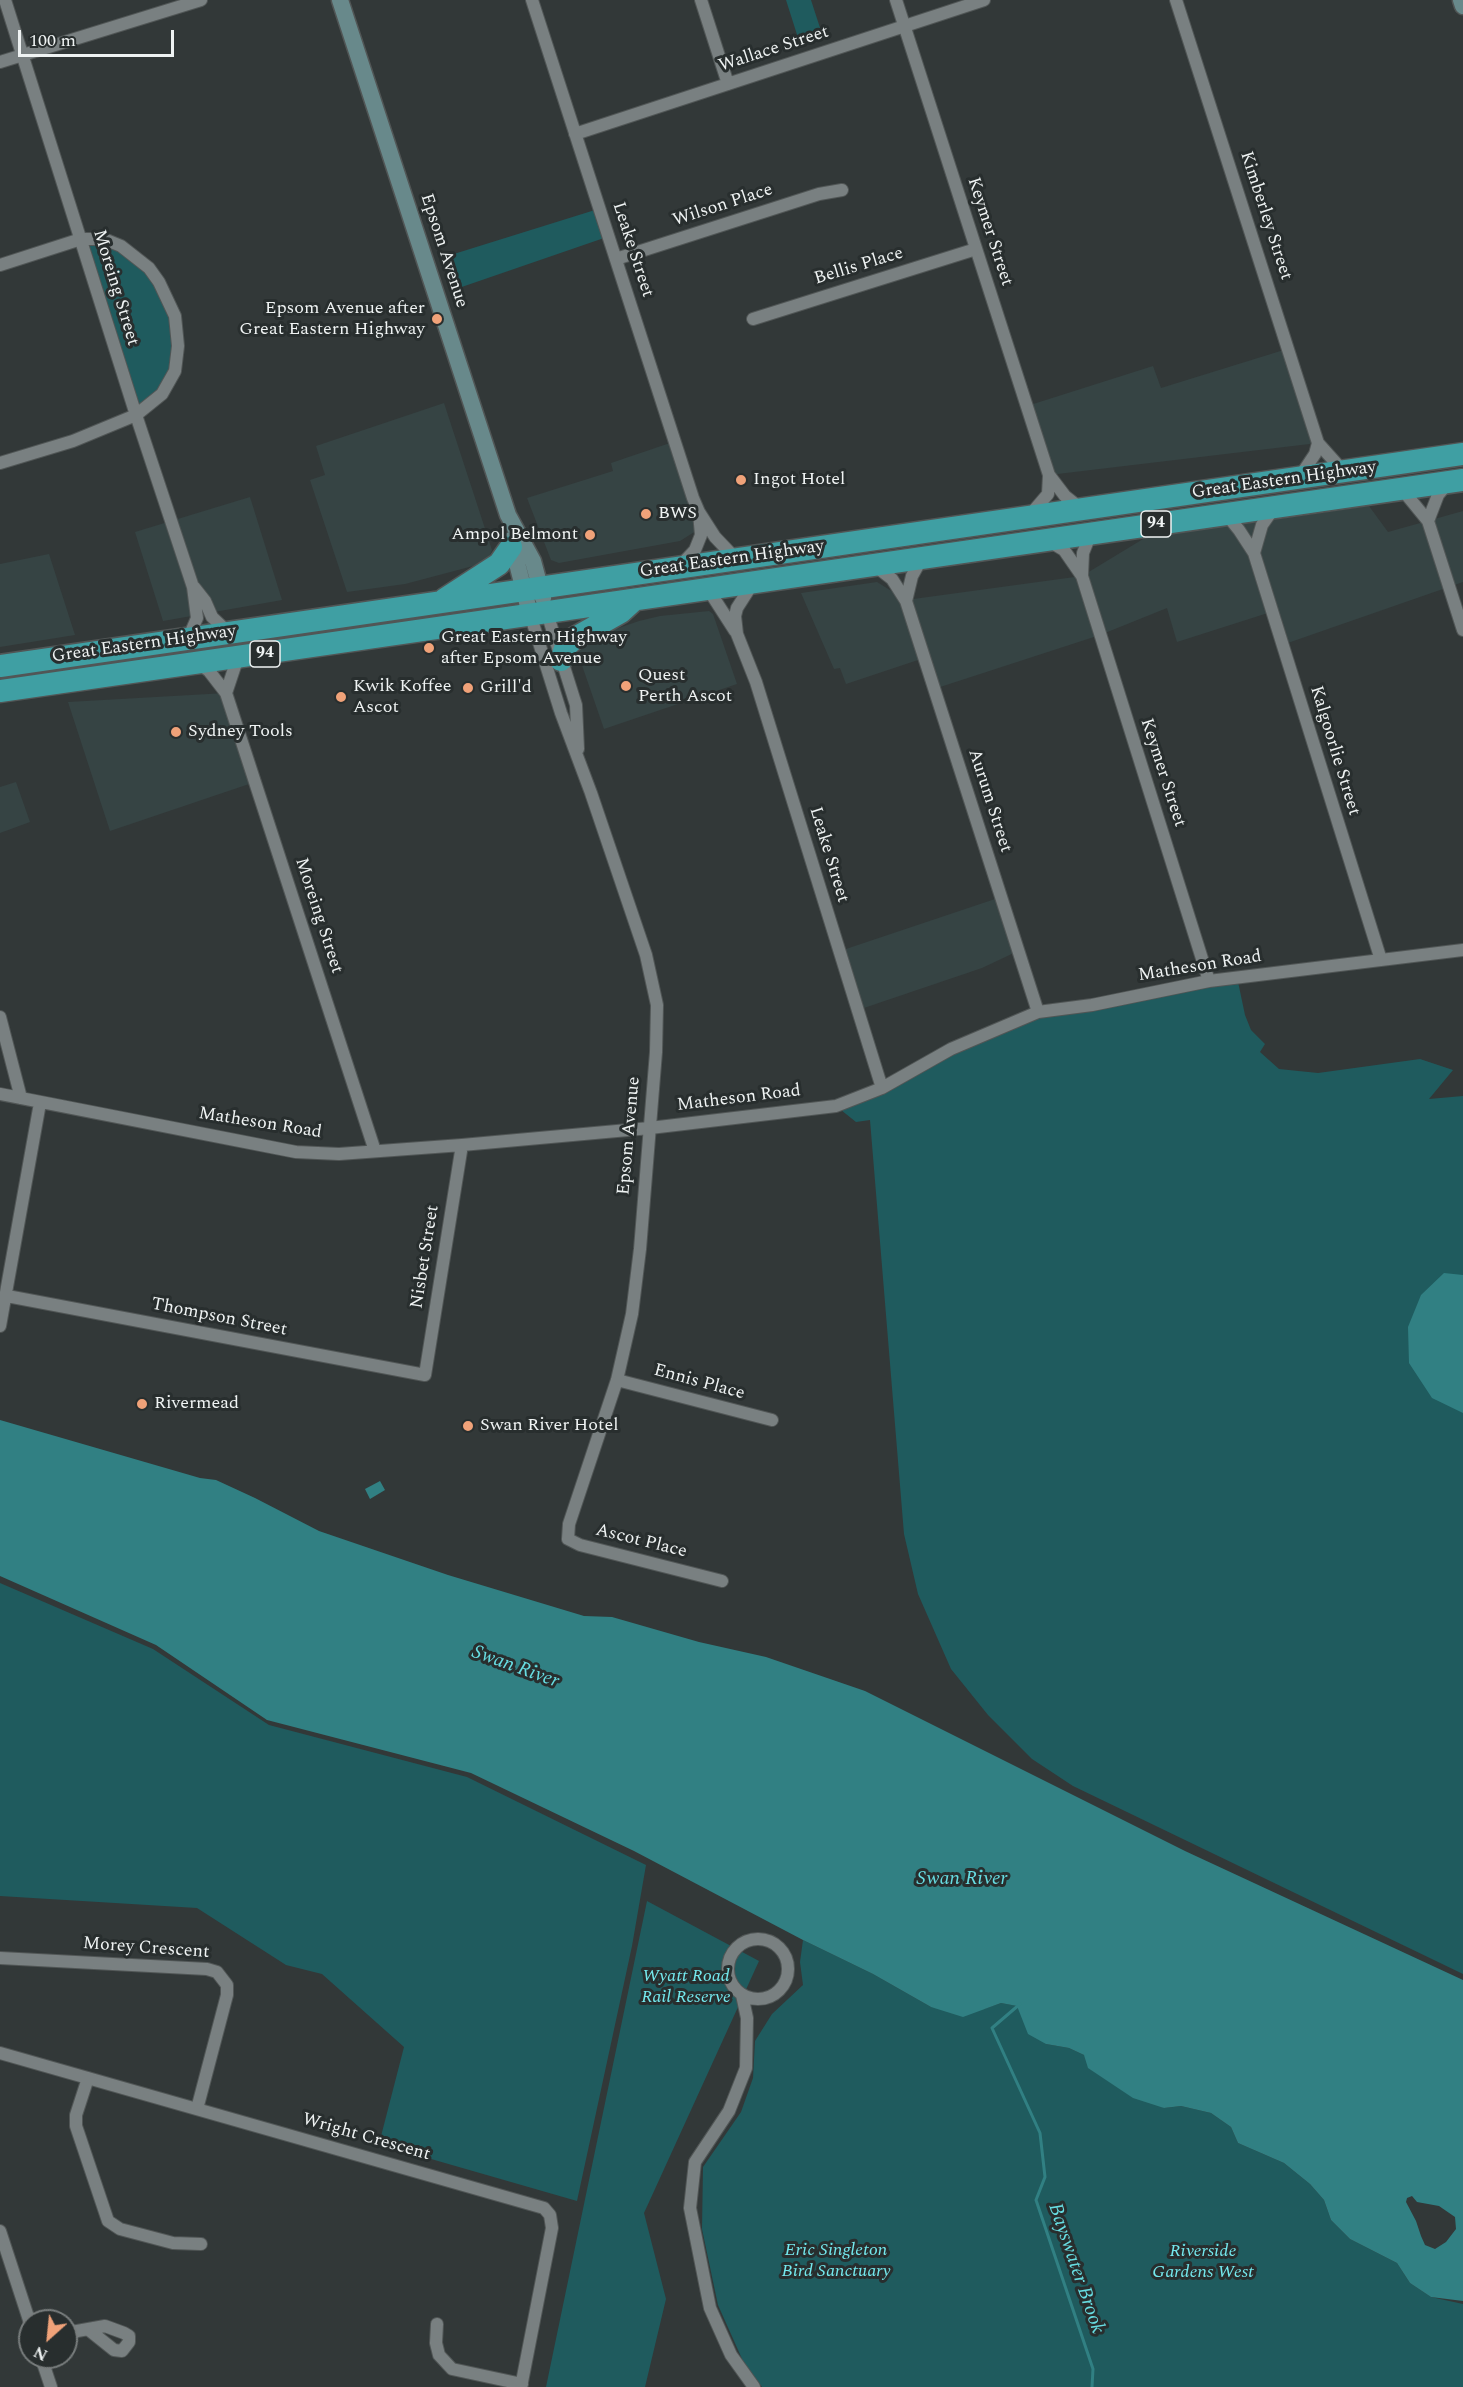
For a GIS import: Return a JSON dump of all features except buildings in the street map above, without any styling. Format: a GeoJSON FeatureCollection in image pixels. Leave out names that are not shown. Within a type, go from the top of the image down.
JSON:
{"type":"FeatureCollection","features":[{"type":"Feature","properties":{"kind":"highway","name":"Great Eastern Highway"},"geometry":{"type":"LineString","coordinates":[[0,666],[1463,454]]}},
{"type":"Feature","properties":{"kind":"highway","name":"Great Eastern Highway"},"geometry":{"type":"LineString","coordinates":[[0,691],[1456,481]]}},
{"type":"Feature","properties":{"kind":"highway"},"geometry":{"type":"LineString","coordinates":[[439,603],[499,564],[512,547]]}},
{"type":"Feature","properties":{"kind":"highway"},"geometry":{"type":"LineString","coordinates":[[561,660],[566,646],[575,638],[621,612],[634,600]]}},
{"type":"Feature","properties":{"kind":"highway"},"geometry":{"type":"LineString","coordinates":[[0,672],[106,656],[113,663],[108,675]]}},
{"type":"Feature","properties":{"kind":"street","name":"Moreing Street"},"geometry":{"type":"LineString","coordinates":[[4,0],[193,586],[197,618],[188,640]]}},
{"type":"Feature","properties":{"kind":"street"},"geometry":{"type":"LineString","coordinates":[[0,62],[201,0]]}},
{"type":"Feature","properties":{"kind":"street","name":"Epsom Avenue"},"geometry":{"type":"LineString","coordinates":[[340,0],[508,515],[533,561],[531,589]]}},
{"type":"Feature","properties":{"kind":"street","name":"Leake Street"},"geometry":{"type":"LineString","coordinates":[[532,0],[699,512],[701,535],[695,550],[678,568]]}},
{"type":"Feature","properties":{"kind":"street"},"geometry":{"type":"LineString","coordinates":[[701,0],[728,84]]}},
{"type":"Feature","properties":{"kind":"street","name":"Keymer Street"},"geometry":{"type":"LineString","coordinates":[[896,0],[1049,475],[1065,496],[1082,509]]}},
{"type":"Feature","properties":{"kind":"street","name":"Wallace Street"},"geometry":{"type":"LineString","coordinates":[[575,134],[984,0]]}},
{"type":"Feature","properties":{"kind":"street","name":"Kimberley Street"},"geometry":{"type":"LineString","coordinates":[[1176,0],[1318,443],[1344,472]]}},
{"type":"Feature","properties":{"kind":"street"},"geometry":{"type":"LineString","coordinates":[[1461,0],[1463,6]]}},
{"type":"Feature","properties":{"kind":"street","name":"Wilson Place"},"geometry":{"type":"LineString","coordinates":[[616,259],[819,194],[842,190]]}},
{"type":"Feature","properties":{"kind":"street"},"geometry":{"type":"LineString","coordinates":[[0,265],[81,239],[104,238],[134,255],[149,268],[159,282],[175,316],[178,346],[176,371],[162,394],[136,415],[73,441],[0,463]]}},
{"type":"Feature","properties":{"kind":"street","name":"Bellis Place"},"geometry":{"type":"LineString","coordinates":[[753,319],[976,249]]}},
{"type":"Feature","properties":{"kind":"street"},"geometry":{"type":"LineString","coordinates":[[1298,479],[1315,454],[1318,443]]}},
{"type":"Feature","properties":{"kind":"street"},"geometry":{"type":"LineString","coordinates":[[1029,517],[1048,495],[1049,475]]}},
{"type":"Feature","properties":{"kind":"street"},"geometry":{"type":"LineString","coordinates":[[1428,521],[1438,495],[1456,481]]}},
{"type":"Feature","properties":{"kind":"street"},"geometry":{"type":"LineString","coordinates":[[1401,488],[1428,521],[1463,630]]}},
{"type":"Feature","properties":{"kind":"street"},"geometry":{"type":"LineString","coordinates":[[1254,553],[1262,525],[1275,507]]}},
{"type":"Feature","properties":{"kind":"street","name":"Leake Street"},"geometry":{"type":"LineString","coordinates":[[699,512],[715,537],[736,559]]}},
{"type":"Feature","properties":{"kind":"street","name":"Kalgoorlie Street"},"geometry":{"type":"LineString","coordinates":[[1226,514],[1254,553],[1380,960]]}},
{"type":"Feature","properties":{"kind":"street","name":"Epsom Avenue"},"geometry":{"type":"LineString","coordinates":[[508,515],[512,547],[531,589],[539,614],[561,713],[578,753],[646,955],[657,1005],[656,1052],[633,1314],[617,1380],[569,1524]]}},
{"type":"Feature","properties":{"kind":"street","name":"Keymer Street"},"geometry":{"type":"LineString","coordinates":[[1082,576],[1083,554],[1091,533]]}},
{"type":"Feature","properties":{"kind":"street","name":"Keymer Street"},"geometry":{"type":"LineString","coordinates":[[1046,540],[1064,550],[1082,576],[1209,981]]}},
{"type":"Feature","properties":{"kind":"street"},"geometry":{"type":"LineString","coordinates":[[906,600],[912,576],[922,558]]}},
{"type":"Feature","properties":{"kind":"street","name":"Aurum Street"},"geometry":{"type":"LineString","coordinates":[[874,565],[892,579],[906,600],[1038,1012]]}},
{"type":"Feature","properties":{"kind":"street","name":"Leake Street"},"geometry":{"type":"LineString","coordinates":[[737,634],[735,616],[737,608],[753,583]]}},
{"type":"Feature","properties":{"kind":"street","name":"Moreing Street"},"geometry":{"type":"LineString","coordinates":[[193,586],[206,601],[212,617],[230,634]]}},
{"type":"Feature","properties":{"kind":"street","name":"Leake Street"},"geometry":{"type":"LineString","coordinates":[[708,589],[737,634],[756,682],[882,1088]]}},
{"type":"Feature","properties":{"kind":"street","name":"Epsom Avenue"},"geometry":{"type":"LineString","coordinates":[[539,614],[561,660],[576,705],[578,753]]}},
{"type":"Feature","properties":{"kind":"street"},"geometry":{"type":"LineString","coordinates":[[226,693],[240,657]]}},
{"type":"Feature","properties":{"kind":"street","name":"Moreing Street"},"geometry":{"type":"LineString","coordinates":[[198,663],[209,671],[226,693],[375,1151]]}},
{"type":"Feature","properties":{"kind":"street","name":"Matheson Road"},"geometry":{"type":"LineString","coordinates":[[0,1094],[296,1152],[339,1154],[650,1128],[836,1106],[882,1088],[951,1049],[1038,1012],[1092,1005],[1209,981],[1463,950]]}},
{"type":"Feature","properties":{"kind":"street"},"geometry":{"type":"LineString","coordinates":[[0,1017],[21,1098]]}},
{"type":"Feature","properties":{"kind":"street"},"geometry":{"type":"LineString","coordinates":[[0,1326],[40,1103]]}},
{"type":"Feature","properties":{"kind":"street","name":"Nisbet Street"},"geometry":{"type":"LineString","coordinates":[[425,1375],[462,1145]]}},
{"type":"Feature","properties":{"kind":"street","name":"Thompson Street"},"geometry":{"type":"LineString","coordinates":[[7,1296],[425,1375]]}},
{"type":"Feature","properties":{"kind":"street","name":"Ennis Place"},"geometry":{"type":"LineString","coordinates":[[617,1380],[772,1420]]}},
{"type":"Feature","properties":{"kind":"street","name":"Ascot Place"},"geometry":{"type":"LineString","coordinates":[[569,1524],[568,1539],[580,1545],[722,1581]]}},
{"type":"Feature","properties":{"kind":"street"},"geometry":{"type":"LineString","coordinates":[[742,1995],[761,2000],[778,1992],[783,1986],[789,1970],[787,1958],[773,1943],[760,1940],[745,1941],[737,1946],[730,1957],[728,1973],[732,1983],[742,1995],[747,2018],[746,2068],[729,2111],[695,2162],[690,2208],[710,2308],[731,2355],[754,2387]]}},
{"type":"Feature","properties":{"kind":"street","name":"Morey Crescent"},"geometry":{"type":"LineString","coordinates":[[0,1958],[207,1969],[217,1972],[227,1985],[227,1995],[196,2109]]}},
{"type":"Feature","properties":{"kind":"street","name":"Wright Crescent"},"geometry":{"type":"LineString","coordinates":[[0,2053],[544,2208],[550,2215],[552,2228],[521,2386]]}},
{"type":"Feature","properties":{"kind":"street"},"geometry":{"type":"LineString","coordinates":[[88,2078],[76,2115],[76,2126],[108,2221],[120,2229],[173,2243],[201,2244]]}},
{"type":"Feature","properties":{"kind":"street"},"geometry":{"type":"LineString","coordinates":[[0,2231],[25,2309]]}},
{"type":"Feature","properties":{"kind":"street"},"geometry":{"type":"LineString","coordinates":[[437,2324],[436,2343],[439,2355],[452,2369],[521,2386]]}},
{"type":"Feature","properties":{"kind":"street"},"geometry":{"type":"LineString","coordinates":[[78,2331],[89,2330]]}},
{"type":"Feature","properties":{"kind":"street"},"geometry":{"type":"LineString","coordinates":[[45,2369],[51,2387]]}},
{"type":"Feature","properties":{"kind":"shaded area"},"geometry":{"type":"Polygon","coordinates":[[[1287,349],[1318,443],[1049,475],[1027,406],[1153,366],[1161,388],[1287,349]]]}},
{"type":"Feature","properties":{"kind":"shaded area"},"geometry":{"type":"Polygon","coordinates":[[[444,403],[492,550],[488,559],[473,566],[405,584],[347,592],[310,480],[325,475],[316,446],[444,403]]]}},
{"type":"Feature","properties":{"kind":"shaded area"},"geometry":{"type":"Polygon","coordinates":[[[673,442],[707,524],[680,541],[559,563],[551,560],[527,498],[613,471],[611,463],[673,442]]]}},
{"type":"Feature","properties":{"kind":"shaded area"},"geometry":{"type":"Polygon","coordinates":[[[250,497],[282,600],[163,621],[135,532],[250,497]]]}},
{"type":"Feature","properties":{"kind":"shaded area"},"geometry":{"type":"Polygon","coordinates":[[[1369,506],[1388,532],[1463,511],[1463,582],[1282,645],[1271,612],[1177,642],[1167,608],[1100,635],[934,689],[924,658],[846,684],[840,668],[834,669],[801,593],[877,582],[906,600],[1082,576],[1153,533],[1243,524],[1369,506]]]}},
{"type":"Feature","properties":{"kind":"shaded area"},"geometry":{"type":"Polygon","coordinates":[[[49,554],[75,635],[0,647],[0,564],[49,554]]]}},
{"type":"Feature","properties":{"kind":"shaded area"},"geometry":{"type":"Polygon","coordinates":[[[709,611],[713,614],[737,684],[604,729],[576,648],[601,634],[639,621],[660,616],[709,611]]]}},
{"type":"Feature","properties":{"kind":"shaded area"},"geometry":{"type":"Polygon","coordinates":[[[226,693],[255,782],[110,831],[68,702],[226,693]]]}},
{"type":"Feature","properties":{"kind":"shaded area"},"geometry":{"type":"Polygon","coordinates":[[[16,782],[30,822],[0,833],[0,787],[16,782]]]}},
{"type":"Feature","properties":{"kind":"shaded area"},"geometry":{"type":"Polygon","coordinates":[[[1001,897],[1018,951],[982,968],[858,1010],[840,951],[1001,897]]]}},
{"type":"Feature","properties":{"kind":"green space"},"geometry":{"type":"Polygon","coordinates":[[[786,0],[811,0],[823,37],[800,44],[786,0]]]}},
{"type":"Feature","properties":{"kind":"green space"},"geometry":{"type":"Polygon","coordinates":[[[595,210],[604,238],[453,290],[441,258],[595,210]]]}},
{"type":"Feature","properties":{"kind":"green space"},"geometry":{"type":"Polygon","coordinates":[[[81,239],[104,239],[134,255],[167,298],[175,371],[136,415],[81,239]]]}},
{"type":"Feature","properties":{"kind":"green space"},"geometry":{"type":"Polygon","coordinates":[[[1237,977],[1245,1015],[1251,1030],[1265,1044],[1260,1052],[1279,1069],[1318,1073],[1420,1059],[1453,1070],[1429,1099],[1463,1096],[1463,1974],[1073,1786],[1032,1759],[988,1715],[951,1669],[918,1594],[904,1534],[870,1120],[856,1122],[836,1106],[1038,1012],[1237,977]]]}},
{"type":"Feature","properties":{"kind":"green space"},"geometry":{"type":"Polygon","coordinates":[[[0,1583],[153,1649],[269,1725],[467,1777],[646,1865],[632,1946],[577,2201],[379,2144],[404,2047],[322,1974],[286,1965],[197,1908],[0,1896],[0,1583]]]}},
{"type":"Feature","properties":{"kind":"green space","name":"Wyatt Road Rail Reserve"},"geometry":{"type":"Polygon","coordinates":[[[647,1901],[759,1961],[644,2213],[666,2299],[645,2387],[546,2387],[647,1901]]]}},
{"type":"Feature","properties":{"kind":"green space","name":"Riverside Gardens West"},"geometry":{"type":"Polygon","coordinates":[[[803,1940],[873,1974],[931,2007],[984,2009],[1001,2003],[1018,2006],[1046,2044],[1069,2048],[1084,2055],[1164,2108],[1181,2106],[1211,2113],[1231,2127],[1238,2143],[1284,2163],[1310,2184],[1324,2200],[1331,2220],[1350,2239],[1397,2263],[1410,2283],[1431,2297],[1463,2304],[1463,2387],[762,2387],[743,2361],[718,2305],[702,2229],[703,2167],[741,2112],[753,2078],[755,2041],[772,2014],[803,1985],[800,1962],[803,1940]]]}},
{"type":"Feature","properties":{"kind":"water"},"geometry":{"type":"Polygon","coordinates":[[[1444,1273],[1463,1275],[1463,1413],[1432,1398],[1409,1363],[1408,1327],[1421,1295],[1444,1273]]]}},
{"type":"Feature","properties":{"kind":"water","name":"Swan River"},"geometry":{"type":"Polygon","coordinates":[[[0,1420],[200,1478],[216,1480],[319,1531],[448,1575],[584,1616],[612,1617],[699,1642],[766,1657],[865,1691],[1185,1851],[1463,1980],[1463,2301],[1431,2297],[1410,2283],[1397,2263],[1350,2239],[1331,2220],[1324,2200],[1310,2184],[1284,2163],[1238,2143],[1231,2127],[1211,2113],[1181,2106],[1164,2108],[1133,2098],[1088,2068],[1084,2055],[1069,2048],[1046,2044],[1028,2034],[1017,2006],[1001,2003],[963,2017],[931,2007],[873,1974],[803,1940],[634,1851],[471,1773],[267,1720],[156,1645],[0,1576],[0,1420]],[[1412,2196],[1407,2198],[1406,2202],[1425,2245],[1435,2249],[1446,2242],[1456,2229],[1455,2217],[1439,2206],[1417,2202],[1412,2196]]]}},
{"type":"Feature","properties":{"kind":"water"},"geometry":{"type":"Polygon","coordinates":[[[380,1481],[385,1490],[370,1499],[365,1489],[380,1481]]]}},
{"type":"Feature","properties":{"kind":"waterway","name":"Bayswater Brook"},"geometry":{"type":"LineString","coordinates":[[1020,2004],[992,2028],[1040,2133],[1045,2177],[1036,2200],[1093,2369],[1092,2387]]}},
{"type":"Feature","properties":{"kind":"place","name":"Epsom Avenue after Great Eastern Highway"},"geometry":{"type":"Point","coordinates":[437,319]}},
{"type":"Feature","properties":{"kind":"place","name":"Ingot Hotel"},"geometry":{"type":"Point","coordinates":[741,480]}},
{"type":"Feature","properties":{"kind":"place","name":"BWS"},"geometry":{"type":"Point","coordinates":[646,514]}},
{"type":"Feature","properties":{"kind":"place","name":"Ampol Belmont"},"geometry":{"type":"Point","coordinates":[590,535]}},
{"type":"Feature","properties":{"kind":"place","name":"Great Eastern Highway after Epsom Avenue"},"geometry":{"type":"Point","coordinates":[429,648]}},
{"type":"Feature","properties":{"kind":"place","name":"Quest Perth Ascot"},"geometry":{"type":"Point","coordinates":[626,686]}},
{"type":"Feature","properties":{"kind":"place","name":"Grill'd"},"geometry":{"type":"Point","coordinates":[468,688]}},
{"type":"Feature","properties":{"kind":"place","name":"Kwik Koffee Ascot"},"geometry":{"type":"Point","coordinates":[341,697]}},
{"type":"Feature","properties":{"kind":"place","name":"Sydney Tools"},"geometry":{"type":"Point","coordinates":[176,732]}},
{"type":"Feature","properties":{"kind":"place","name":"Rivermead"},"geometry":{"type":"Point","coordinates":[142,1404]}},
{"type":"Feature","properties":{"kind":"place","name":"Swan River Hotel"},"geometry":{"type":"Point","coordinates":[468,1426]}},
{"type":"Feature","properties":{"kind":"park label","name":"Eric Singleton Bird Sanctuary"},"geometry":{"type":"Point","coordinates":[836,2261]}}]}
